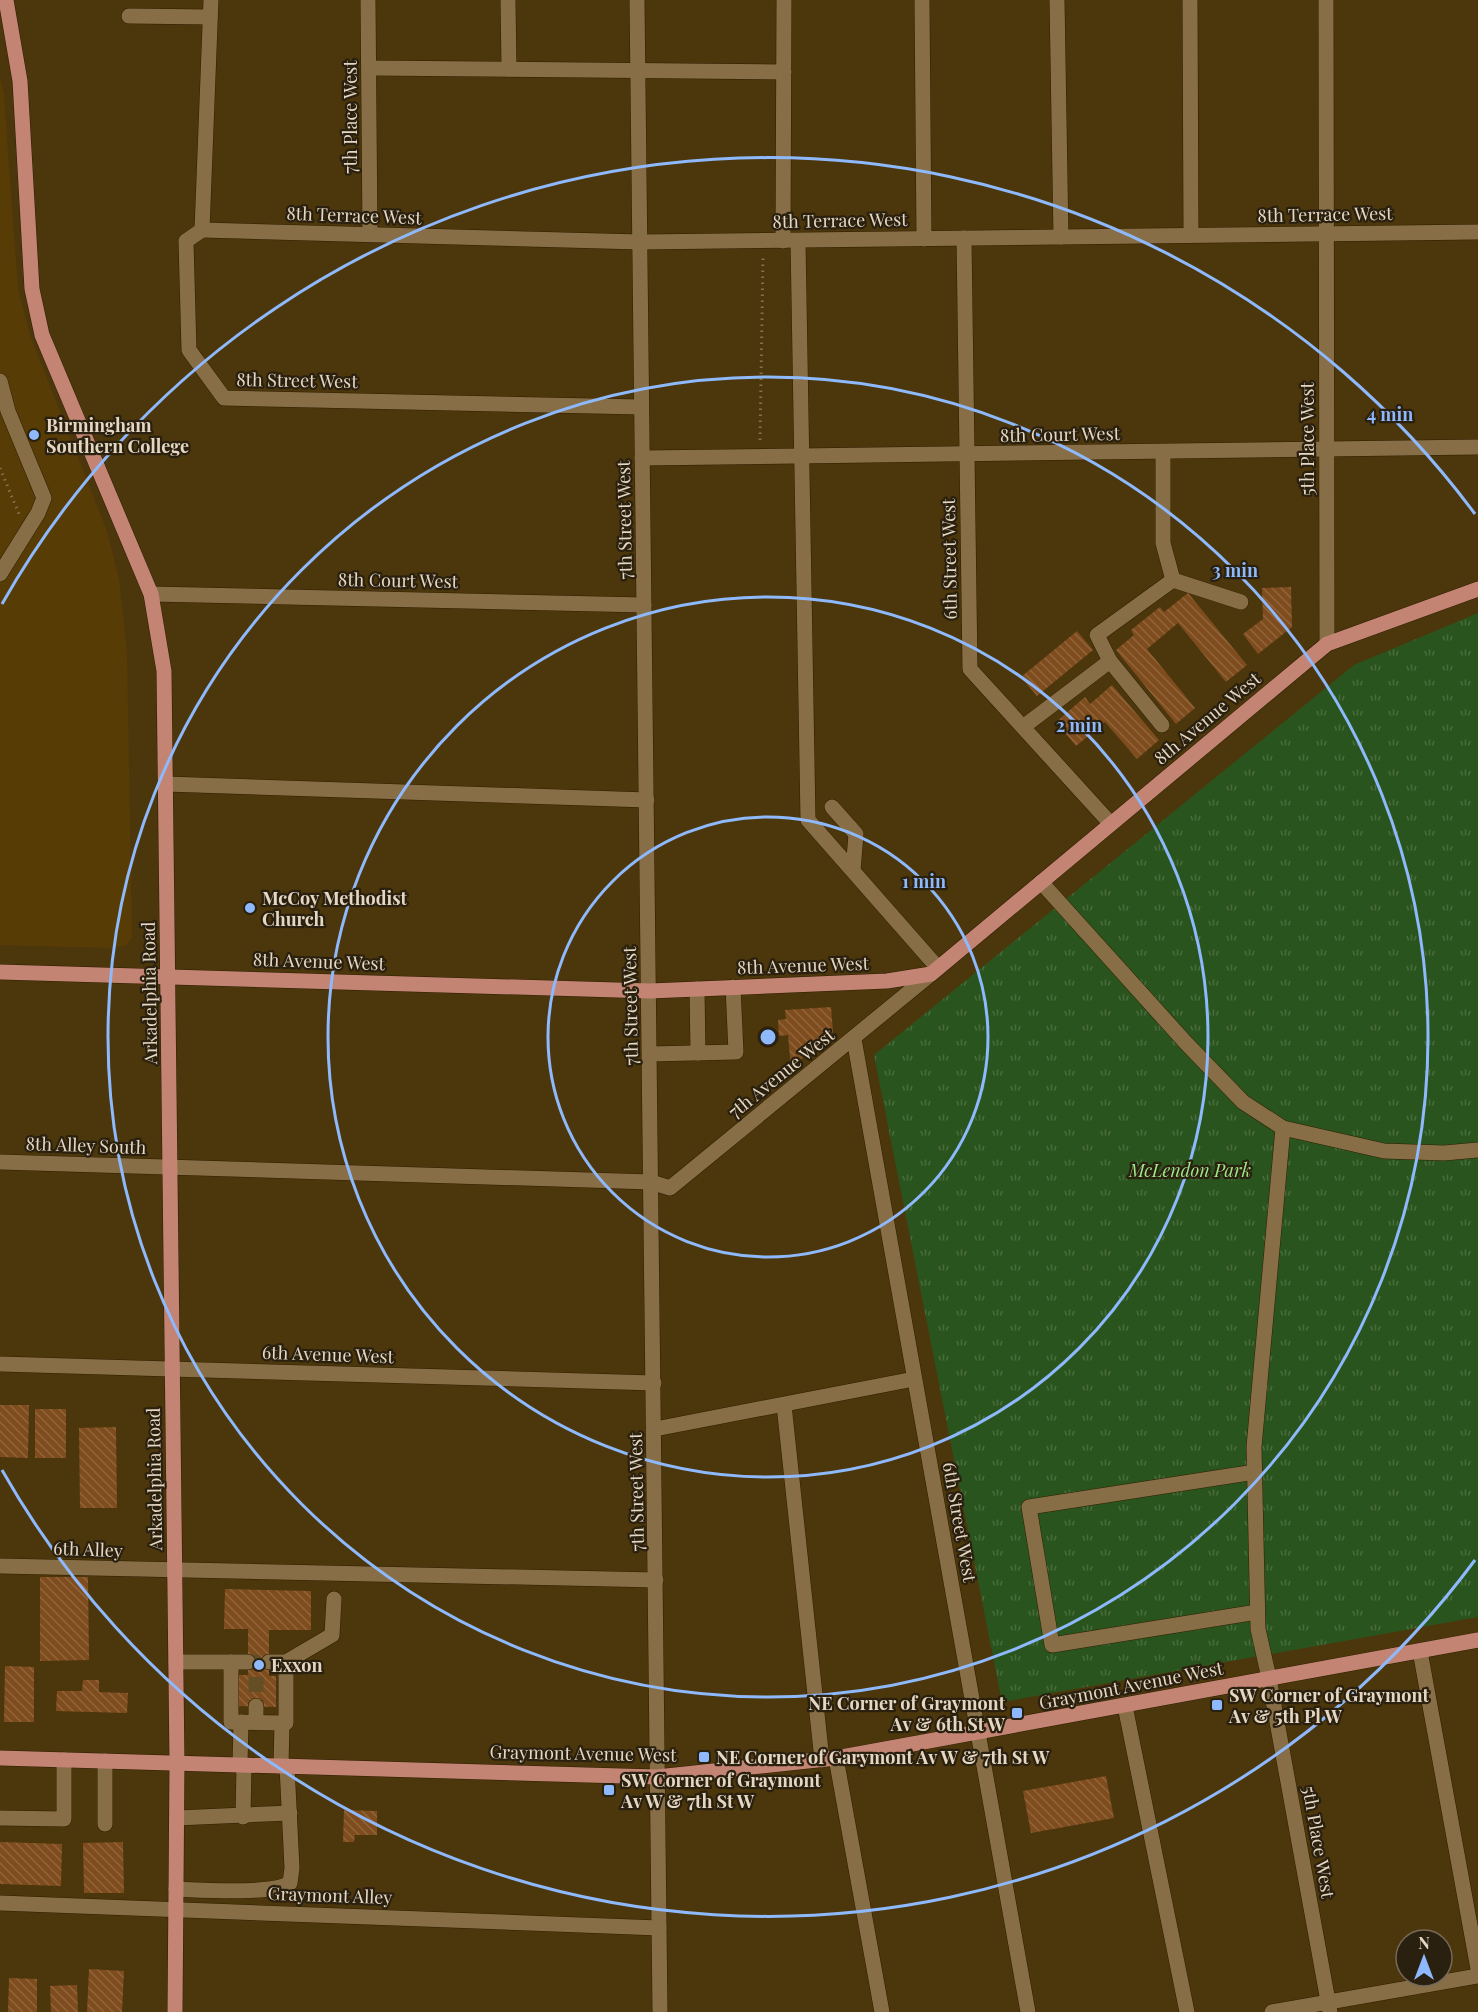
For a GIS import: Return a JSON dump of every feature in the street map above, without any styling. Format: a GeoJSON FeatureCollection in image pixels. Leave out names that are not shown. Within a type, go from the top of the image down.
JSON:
{"type":"FeatureCollection","features":[{"type":"Feature","properties":{"kind":"main road","name":"Arkadelphia Road"},"geometry":{"type":"LineString","coordinates":[[6,0],[20,81],[32,289],[42,335],[151,594],[164,671],[177,1762],[175,2012]]}},
{"type":"Feature","properties":{"kind":"main road","name":"8th Avenue West"},"geometry":{"type":"LineString","coordinates":[[0,972],[650,991],[887,981],[934,971],[1327,644],[1478,588]]}},
{"type":"Feature","properties":{"kind":"main road","name":"Graymont Avenue West"},"geometry":{"type":"LineString","coordinates":[[0,1758],[657,1777],[829,1759],[978,1734],[1269,1678],[1478,1641]]}},
{"type":"Feature","properties":{"kind":"street"},"geometry":{"type":"LineString","coordinates":[[202,230],[211,0]]}},
{"type":"Feature","properties":{"kind":"street","name":"7th Place West"},"geometry":{"type":"LineString","coordinates":[[368,0],[370,234]]}},
{"type":"Feature","properties":{"kind":"street"},"geometry":{"type":"LineString","coordinates":[[508,0],[509,69]]}},
{"type":"Feature","properties":{"kind":"street","name":"7th Street West"},"geometry":{"type":"LineString","coordinates":[[637,0],[660,2012]]}},
{"type":"Feature","properties":{"kind":"street"},"geometry":{"type":"LineString","coordinates":[[784,0],[784,72],[801,456],[808,820],[854,871],[934,971]]}},
{"type":"Feature","properties":{"kind":"street"},"geometry":{"type":"LineString","coordinates":[[922,0],[924,239]]}},
{"type":"Feature","properties":{"kind":"street"},"geometry":{"type":"LineString","coordinates":[[1057,0],[1061,237]]}},
{"type":"Feature","properties":{"kind":"street"},"geometry":{"type":"LineString","coordinates":[[1190,0],[1191,235]]}},
{"type":"Feature","properties":{"kind":"street","name":"5th Place West"},"geometry":{"type":"LineString","coordinates":[[1326,0],[1327,644]]}},
{"type":"Feature","properties":{"kind":"street"},"geometry":{"type":"LineString","coordinates":[[129,16],[210,17]]}},
{"type":"Feature","properties":{"kind":"street"},"geometry":{"type":"LineString","coordinates":[[369,68],[784,72]]}},
{"type":"Feature","properties":{"kind":"street","name":"8th Terrace West"},"geometry":{"type":"LineString","coordinates":[[202,230],[640,242],[1478,232]]}},
{"type":"Feature","properties":{"kind":"street","name":"8th Street West"},"geometry":{"type":"LineString","coordinates":[[202,230],[186,242],[189,350],[224,398],[641,407]]}},
{"type":"Feature","properties":{"kind":"street","name":"6th Street West"},"geometry":{"type":"LineString","coordinates":[[964,238],[970,669],[1111,824]]}},
{"type":"Feature","properties":{"kind":"street"},"geometry":{"type":"LineString","coordinates":[[0,381],[8,411],[44,498],[38,513],[0,574]]}},
{"type":"Feature","properties":{"kind":"street","name":"8th Court West"},"geometry":{"type":"LineString","coordinates":[[642,458],[1478,447]]}},
{"type":"Feature","properties":{"kind":"street"},"geometry":{"type":"LineString","coordinates":[[1163,452],[1163,543],[1173,580]]}},
{"type":"Feature","properties":{"kind":"street"},"geometry":{"type":"LineString","coordinates":[[1173,580],[1241,602]]}},
{"type":"Feature","properties":{"kind":"street"},"geometry":{"type":"LineString","coordinates":[[1162,725],[1110,661],[1097,635],[1173,580]]}},
{"type":"Feature","properties":{"kind":"street","name":"8th Court West"},"geometry":{"type":"LineString","coordinates":[[151,594],[644,605]]}},
{"type":"Feature","properties":{"kind":"street"},"geometry":{"type":"LineString","coordinates":[[1023,727],[1110,661]]}},
{"type":"Feature","properties":{"kind":"street"},"geometry":{"type":"LineString","coordinates":[[166,784],[647,800]]}},
{"type":"Feature","properties":{"kind":"street"},"geometry":{"type":"LineString","coordinates":[[832,807],[856,834],[854,871]]}},
{"type":"Feature","properties":{"kind":"street"},"geometry":{"type":"LineString","coordinates":[[1041,882],[1186,1043],[1243,1102],[1283,1128],[1384,1151],[1444,1153],[1478,1150]]}},
{"type":"Feature","properties":{"kind":"street","name":"7th Avenue West"},"geometry":{"type":"LineString","coordinates":[[651,1182],[670,1188],[934,971]]}},
{"type":"Feature","properties":{"kind":"street"},"geometry":{"type":"LineString","coordinates":[[650,1054],[736,1052],[733,987]]}},
{"type":"Feature","properties":{"kind":"street"},"geometry":{"type":"LineString","coordinates":[[697,989],[698,1053]]}},
{"type":"Feature","properties":{"kind":"street","name":"6th Street West"},"geometry":{"type":"LineString","coordinates":[[854,1039],[1028,2012]]}},
{"type":"Feature","properties":{"kind":"street","name":"5th Place West"},"geometry":{"type":"LineString","coordinates":[[1283,1128],[1254,1447],[1257,1612],[1258,1629],[1329,2007]]}},
{"type":"Feature","properties":{"kind":"street","name":"8th Alley South"},"geometry":{"type":"LineString","coordinates":[[0,1162],[651,1182]]}},
{"type":"Feature","properties":{"kind":"street","name":"6th Avenue West"},"geometry":{"type":"LineString","coordinates":[[0,1364],[654,1383]]}},
{"type":"Feature","properties":{"kind":"street"},"geometry":{"type":"LineString","coordinates":[[655,1429],[914,1379]]}},
{"type":"Feature","properties":{"kind":"street"},"geometry":{"type":"LineString","coordinates":[[784,1405],[829,1759],[882,2012]]}},
{"type":"Feature","properties":{"kind":"street"},"geometry":{"type":"LineString","coordinates":[[1255,1472],[1029,1507],[1052,1645],[1257,1612]]}},
{"type":"Feature","properties":{"kind":"street","name":"6th Alley"},"geometry":{"type":"LineString","coordinates":[[0,1566],[656,1580]]}},
{"type":"Feature","properties":{"kind":"street"},"geometry":{"type":"LineString","coordinates":[[269,1662],[286,1662],[333,1635],[334,1599]]}},
{"type":"Feature","properties":{"kind":"street"},"geometry":{"type":"LineString","coordinates":[[1420,1651],[1478,1969]]}},
{"type":"Feature","properties":{"kind":"street"},"geometry":{"type":"LineString","coordinates":[[176,1662],[248,1662]]}},
{"type":"Feature","properties":{"kind":"street"},"geometry":{"type":"LineString","coordinates":[[231,1662],[231,1722],[282,1723],[286,1723],[286,1662]]}},
{"type":"Feature","properties":{"kind":"street"},"geometry":{"type":"LineString","coordinates":[[243,1816],[242,1764],[248,1722],[256,1706]]}},
{"type":"Feature","properties":{"kind":"street"},"geometry":{"type":"LineString","coordinates":[[1125,1706],[1186,2012]]}},
{"type":"Feature","properties":{"kind":"street"},"geometry":{"type":"LineString","coordinates":[[176,1889],[253,1890],[284,1888],[290,1883],[292,1868],[290,1814],[282,1723]]}},
{"type":"Feature","properties":{"kind":"street"},"geometry":{"type":"LineString","coordinates":[[0,1818],[64,1819],[64,1760]]}},
{"type":"Feature","properties":{"kind":"street"},"geometry":{"type":"LineString","coordinates":[[105,1761],[105,1824]]}},
{"type":"Feature","properties":{"kind":"street"},"geometry":{"type":"LineString","coordinates":[[177,1818],[290,1814]]}},
{"type":"Feature","properties":{"kind":"street","name":"Graymont Alley"},"geometry":{"type":"LineString","coordinates":[[0,1903],[659,1928]]}},
{"type":"Feature","properties":{"kind":"street"},"geometry":{"type":"LineString","coordinates":[[1272,2012],[1329,2007],[1478,1976]]}},
{"type":"Feature","properties":{"kind":"path"},"geometry":{"type":"LineString","coordinates":[[760,456],[763,241]]}},
{"type":"Feature","properties":{"kind":"path"},"geometry":{"type":"LineString","coordinates":[[0,468],[21,519]]}},
{"type":"Feature","properties":{"kind":"shaded area","name":"Birmingham Southern College"},"geometry":{"type":"Polygon","coordinates":[[[0,77],[4,95],[18,289],[31,338],[107,531],[119,579],[127,652],[132,937],[127,945],[115,948],[0,945],[0,77]]]}},
{"type":"Feature","properties":{"kind":"green space","name":"McLendon Park"},"geometry":{"type":"Polygon","coordinates":[[[1478,613],[1478,1617],[1002,1702],[874,1055],[1354,665],[1478,613]]]}},
{"type":"Feature","properties":{"kind":"building"},"geometry":{"type":"Polygon","coordinates":[[[1291,587],[1292,627],[1258,654],[1243,634],[1263,619],[1262,588],[1291,587]]]}},
{"type":"Feature","properties":{"kind":"building"},"geometry":{"type":"Polygon","coordinates":[[[1188,593],[1247,665],[1226,682],[1178,623],[1147,649],[1195,708],[1176,724],[1116,650],[1134,635],[1131,630],[1160,607],[1164,612],[1188,593]]]}},
{"type":"Feature","properties":{"kind":"building"},"geometry":{"type":"Polygon","coordinates":[[[1077,631],[1093,650],[1037,696],[1021,677],[1077,631]]]}},
{"type":"Feature","properties":{"kind":"building"},"geometry":{"type":"Polygon","coordinates":[[[1112,685],[1159,740],[1137,759],[1105,722],[1076,746],[1056,722],[1085,697],[1090,704],[1112,685]]]}},
{"type":"Feature","properties":{"kind":"building"},"geometry":{"type":"Polygon","coordinates":[[[831,1007],[833,1032],[791,1068],[788,1035],[779,1036],[778,1020],[786,1019],[785,1010],[831,1007]]]}},
{"type":"Feature","properties":{"kind":"building"},"geometry":{"type":"Polygon","coordinates":[[[0,1405],[29,1405],[28,1458],[0,1457],[0,1405]]]}},
{"type":"Feature","properties":{"kind":"building"},"geometry":{"type":"Polygon","coordinates":[[[35,1409],[66,1409],[66,1458],[35,1458],[35,1409]]]}},
{"type":"Feature","properties":{"kind":"building"},"geometry":{"type":"Polygon","coordinates":[[[116,1427],[117,1508],[80,1508],[79,1428],[116,1427]]]}},
{"type":"Feature","properties":{"kind":"building"},"geometry":{"type":"Polygon","coordinates":[[[40,1577],[88,1577],[89,1660],[40,1661],[40,1577]]]}},
{"type":"Feature","properties":{"kind":"building"},"geometry":{"type":"Polygon","coordinates":[[[225,1589],[311,1591],[311,1630],[269,1630],[269,1676],[276,1676],[276,1707],[237,1706],[237,1675],[248,1675],[248,1629],[224,1629],[225,1589]]]}},
{"type":"Feature","properties":{"kind":"building"},"geometry":{"type":"Polygon","coordinates":[[[5,1666],[34,1667],[34,1722],[4,1722],[5,1666]]]}},
{"type":"Feature","properties":{"kind":"building"},"geometry":{"type":"Polygon","coordinates":[[[83,1680],[99,1680],[99,1692],[128,1693],[127,1713],[56,1711],[57,1691],[82,1691],[83,1680]]]}},
{"type":"Feature","properties":{"kind":"building"},"geometry":{"type":"Polygon","coordinates":[[[1106,1776],[1114,1818],[1031,1833],[1023,1791],[1106,1776]]]}},
{"type":"Feature","properties":{"kind":"building"},"geometry":{"type":"Polygon","coordinates":[[[344,1810],[377,1811],[377,1835],[355,1835],[354,1842],[343,1842],[344,1810]]]}},
{"type":"Feature","properties":{"kind":"building"},"geometry":{"type":"Polygon","coordinates":[[[0,1842],[62,1844],[61,1886],[0,1884],[0,1842]]]}},
{"type":"Feature","properties":{"kind":"building"},"geometry":{"type":"Polygon","coordinates":[[[123,1842],[124,1893],[84,1893],[83,1843],[123,1842]]]}},
{"type":"Feature","properties":{"kind":"building"},"geometry":{"type":"Polygon","coordinates":[[[89,1969],[124,1971],[122,2012],[87,2012],[89,1969]]]}},
{"type":"Feature","properties":{"kind":"building"},"geometry":{"type":"Polygon","coordinates":[[[9,1978],[37,1979],[37,2012],[8,2012],[9,1978]]]}},
{"type":"Feature","properties":{"kind":"building"},"geometry":{"type":"Polygon","coordinates":[[[77,1985],[78,2012],[51,2012],[50,1986],[77,1985]]]}},
{"type":"Feature","properties":{"kind":"tunnel"},"geometry":{"type":"LineString","coordinates":[[248,1662],[256,1662],[256,1706]]}},
{"type":"Feature","properties":{"kind":"place","name":"Birmingham Southern College"},"geometry":{"type":"Point","coordinates":[34,435]}},
{"type":"Feature","properties":{"kind":"place","name":"McCoy Methodist Church"},"geometry":{"type":"Point","coordinates":[250,908]}},
{"type":"Feature","properties":{"kind":"place","name":"Exxon"},"geometry":{"type":"Point","coordinates":[259,1665]}},
{"type":"Feature","properties":{"kind":"place","name":"SW Corner of Graymont Av & 5th Pl W"},"geometry":{"type":"Point","coordinates":[1217,1705]}},
{"type":"Feature","properties":{"kind":"place","name":"NE Corner of Graymont Av & 6th St W"},"geometry":{"type":"Point","coordinates":[1017,1713]}},
{"type":"Feature","properties":{"kind":"place","name":"NE Corner of Garymont Av W & 7th St W"},"geometry":{"type":"Point","coordinates":[704,1757]}},
{"type":"Feature","properties":{"kind":"place","name":"SW Corner of Graymont Av W & 7th St W"},"geometry":{"type":"Point","coordinates":[609,1790]}}]}
